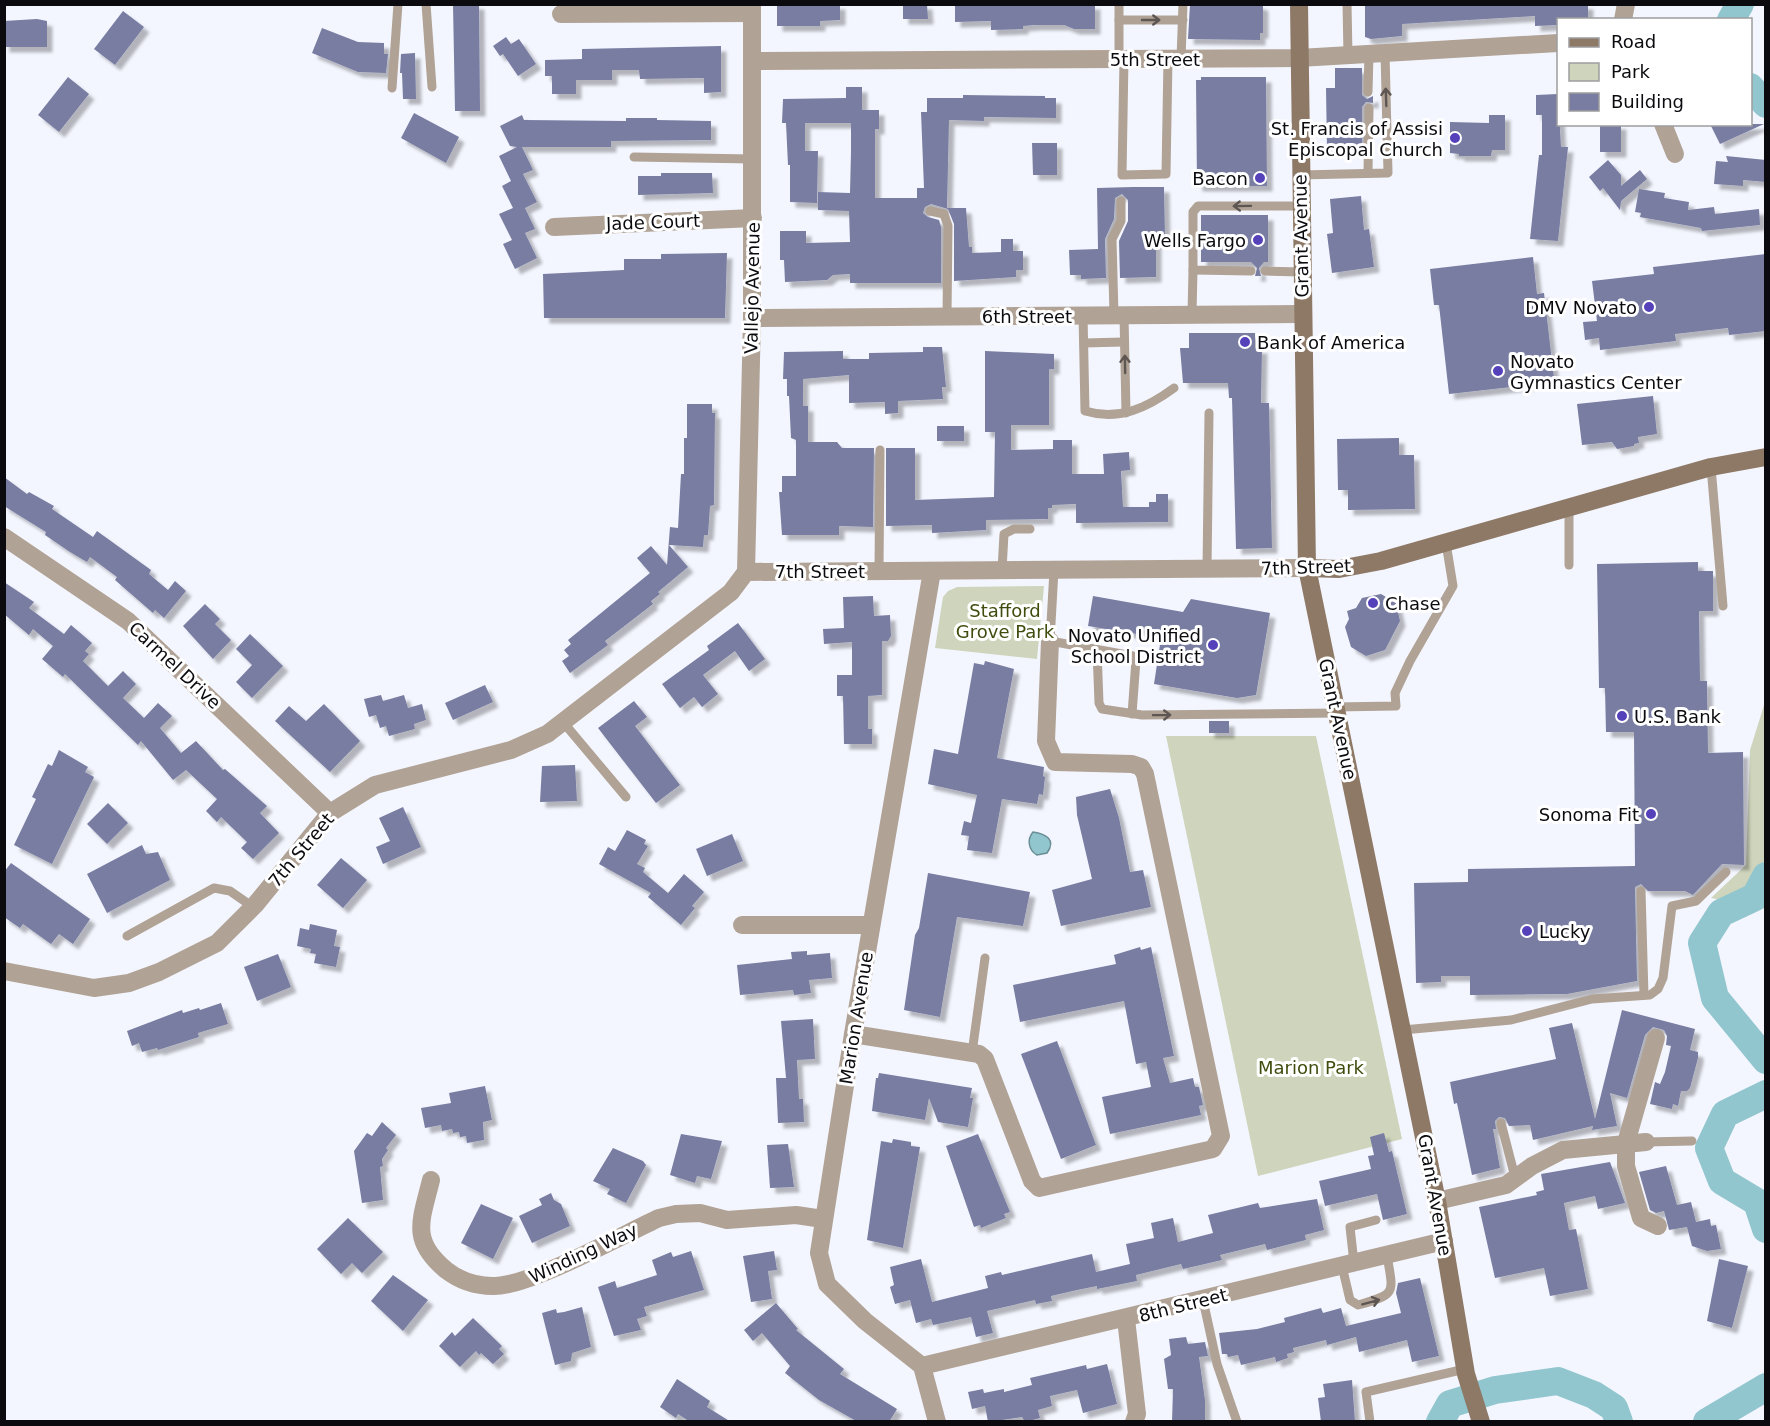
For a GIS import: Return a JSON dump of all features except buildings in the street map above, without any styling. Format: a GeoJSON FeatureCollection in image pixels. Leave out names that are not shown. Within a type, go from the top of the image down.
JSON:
{"type":"FeatureCollection","features":[{"type":"Feature","properties":{"kind":"street","name":"Grant Avenue"},"geometry":{"type":"LineString","coordinates":[[1299,4],[1301,314],[1307,568],[1437,1201],[1473,1415]]}},
{"type":"Feature","properties":{"kind":"street"},"geometry":{"type":"LineString","coordinates":[[561,14],[752,9]]}},
{"type":"Feature","properties":{"kind":"street","name":"Vallejo Avenue"},"geometry":{"type":"LineString","coordinates":[[746,572],[752,318],[752,9]]}},
{"type":"Feature","properties":{"kind":"street","name":"5th Street"},"geometry":{"type":"LineString","coordinates":[[752,61],[1299,58],[1557,43]]}},
{"type":"Feature","properties":{"kind":"street"},"geometry":{"type":"LineString","coordinates":[[1664,126],[1675,154]]}},
{"type":"Feature","properties":{"kind":"street","name":"Jade Court"},"geometry":{"type":"LineString","coordinates":[[554,227],[753,218]]}},
{"type":"Feature","properties":{"kind":"street","name":"6th Street"},"geometry":{"type":"LineString","coordinates":[[752,318],[1301,314]]}},
{"type":"Feature","properties":{"kind":"street","name":"7th Street"},"geometry":{"type":"LineString","coordinates":[[4,971],[94,988],[129,982],[159,972],[217,943],[253,907],[330,813],[375,785],[511,750],[547,734],[730,592],[746,572],[1339,569],[1381,561],[1711,467],[1766,457]]}},
{"type":"Feature","properties":{"kind":"street","name":"Carmel Drive"},"geometry":{"type":"LineString","coordinates":[[4,537],[128,621],[330,813]]}},
{"type":"Feature","properties":{"kind":"street","name":"Marion Avenue"},"geometry":{"type":"LineString","coordinates":[[922,1366],[865,1320],[827,1284],[819,1253],[871,925],[932,571]]}},
{"type":"Feature","properties":{"kind":"street"},"geometry":{"type":"LineString","coordinates":[[853,1034],[980,1054],[985,1059],[1032,1181],[1039,1188],[1213,1149],[1220,1142],[1221,1136],[1145,774],[1141,767],[1132,764],[1055,762],[1046,741],[1050,641]]}},
{"type":"Feature","properties":{"kind":"street"},"geometry":{"type":"LineString","coordinates":[[742,925],[871,925]]}},
{"type":"Feature","properties":{"kind":"street"},"geometry":{"type":"LineString","coordinates":[[1656,1038],[1626,1143],[1626,1166],[1641,1218],[1658,1227]]}},
{"type":"Feature","properties":{"kind":"street"},"geometry":{"type":"LineString","coordinates":[[1437,1201],[1506,1185],[1563,1150],[1646,1142]]}},
{"type":"Feature","properties":{"kind":"street","name":"Winding Way"},"geometry":{"type":"LineString","coordinates":[[431,1180],[421,1223],[422,1243],[434,1260],[451,1274],[470,1284],[495,1287],[523,1281],[659,1218],[676,1214],[700,1213],[728,1221],[796,1215],[823,1219]]}},
{"type":"Feature","properties":{"kind":"street","name":"8th Street"},"geometry":{"type":"LineString","coordinates":[[922,1366],[1444,1241]]}},
{"type":"Feature","properties":{"kind":"street"},"geometry":{"type":"LineString","coordinates":[[1126,1319],[1137,1414],[1134,1422]]}},
{"type":"Feature","properties":{"kind":"street"},"geometry":{"type":"LineString","coordinates":[[922,1366],[937,1422]]}},
{"type":"Feature","properties":{"kind":"lane"},"geometry":{"type":"LineString","coordinates":[[392,88],[398,4]]}},
{"type":"Feature","properties":{"kind":"lane"},"geometry":{"type":"LineString","coordinates":[[426,4],[432,87]]}},
{"type":"Feature","properties":{"kind":"lane"},"geometry":{"type":"LineString","coordinates":[[1119,4],[1122,175],[1166,174],[1175,59],[1183,20],[1183,4]]}},
{"type":"Feature","properties":{"kind":"lane"},"geometry":{"type":"LineString","coordinates":[[1347,4],[1348,55]]}},
{"type":"Feature","properties":{"kind":"lane"},"geometry":{"type":"LineString","coordinates":[[1119,20],[1183,20]]}},
{"type":"Feature","properties":{"kind":"lane"},"geometry":{"type":"LineString","coordinates":[[1368,92],[1377,54]]}},
{"type":"Feature","properties":{"kind":"lane"},"geometry":{"type":"LineString","coordinates":[[1300,175],[1388,173],[1377,54]]}},
{"type":"Feature","properties":{"kind":"lane"},"geometry":{"type":"LineString","coordinates":[[1368,173],[1369,108]]}},
{"type":"Feature","properties":{"kind":"lane"},"geometry":{"type":"LineString","coordinates":[[634,157],[752,159]]}},
{"type":"Feature","properties":{"kind":"lane"},"geometry":{"type":"LineString","coordinates":[[1121,201],[1121,221],[1112,239],[1119,315],[1124,342],[1126,413]]}},
{"type":"Feature","properties":{"kind":"lane"},"geometry":{"type":"LineString","coordinates":[[1192,315],[1193,212],[1198,206],[1300,206]]}},
{"type":"Feature","properties":{"kind":"lane"},"geometry":{"type":"LineString","coordinates":[[930,211],[944,214],[948,226],[947,316]]}},
{"type":"Feature","properties":{"kind":"lane"},"geometry":{"type":"LineString","coordinates":[[1193,270],[1251,271]]}},
{"type":"Feature","properties":{"kind":"lane"},"geometry":{"type":"LineString","coordinates":[[1264,271],[1301,272]]}},
{"type":"Feature","properties":{"kind":"lane"},"geometry":{"type":"LineString","coordinates":[[1083,315],[1085,411],[1098,414],[1126,413],[1148,407],[1174,388]]}},
{"type":"Feature","properties":{"kind":"lane"},"geometry":{"type":"LineString","coordinates":[[1084,343],[1124,342]]}},
{"type":"Feature","properties":{"kind":"lane"},"geometry":{"type":"LineString","coordinates":[[1207,569],[1209,413]]}},
{"type":"Feature","properties":{"kind":"lane"},"geometry":{"type":"LineString","coordinates":[[879,571],[880,450]]}},
{"type":"Feature","properties":{"kind":"lane"},"geometry":{"type":"LineString","coordinates":[[1711,467],[1724,606]]}},
{"type":"Feature","properties":{"kind":"lane"},"geometry":{"type":"LineString","coordinates":[[1569,508],[1569,565]]}},
{"type":"Feature","properties":{"kind":"lane"},"geometry":{"type":"LineString","coordinates":[[1002,570],[1004,534],[1014,530],[1030,529]]}},
{"type":"Feature","properties":{"kind":"lane"},"geometry":{"type":"LineString","coordinates":[[1097,650],[1099,703],[1102,710],[1132,714],[1336,710],[1395,706],[1395,693],[1405,672],[1453,586],[1446,543]]}},
{"type":"Feature","properties":{"kind":"lane"},"geometry":{"type":"LineString","coordinates":[[1054,570],[1050,641],[1133,656],[1136,660],[1132,714]]}},
{"type":"Feature","properties":{"kind":"lane"},"geometry":{"type":"LineString","coordinates":[[563,722],[626,797]]}},
{"type":"Feature","properties":{"kind":"lane"},"geometry":{"type":"LineString","coordinates":[[1403,1030],[1510,1020],[1592,999],[1644,995],[1658,988],[1663,978],[1672,906],[1696,901],[1726,872]]}},
{"type":"Feature","properties":{"kind":"lane"},"geometry":{"type":"LineString","coordinates":[[127,936],[214,888],[230,891],[253,907]]}},
{"type":"Feature","properties":{"kind":"lane"},"geometry":{"type":"LineString","coordinates":[[1641,891],[1644,995]]}},
{"type":"Feature","properties":{"kind":"lane"},"geometry":{"type":"LineString","coordinates":[[972,1053],[985,958]]}},
{"type":"Feature","properties":{"kind":"lane"},"geometry":{"type":"LineString","coordinates":[[1501,1123],[1515,1178]]}},
{"type":"Feature","properties":{"kind":"lane"},"geometry":{"type":"LineString","coordinates":[[1646,1142],[1692,1141]]}},
{"type":"Feature","properties":{"kind":"lane"},"geometry":{"type":"LineString","coordinates":[[1376,1220],[1350,1227],[1348,1264],[1351,1303],[1359,1305],[1385,1298],[1391,1284],[1387,1255]]}},
{"type":"Feature","properties":{"kind":"lane"},"geometry":{"type":"LineString","coordinates":[[1203,1300],[1217,1365],[1237,1422]]}},
{"type":"Feature","properties":{"kind":"lane"},"geometry":{"type":"LineString","coordinates":[[1370,1422],[1366,1392],[1466,1372]]}},
{"type":"Feature","properties":{"kind":"green space","name":"Stafford Grove Park"},"geometry":{"type":"Polygon","coordinates":[[[1044,586],[1037,659],[935,648],[943,597],[948,591],[957,587],[1044,586]]]}},
{"type":"Feature","properties":{"kind":"green space"},"geometry":{"type":"Polygon","coordinates":[[[1765,702],[1765,909],[1711,898],[1746,865],[1750,750],[1765,702]]]}},
{"type":"Feature","properties":{"kind":"green space","name":"Marion Park"},"geometry":{"type":"Polygon","coordinates":[[[1166,736],[1316,736],[1402,1139],[1258,1176],[1166,736]]]}},
{"type":"Feature","properties":{"kind":"water"},"geometry":{"type":"Polygon","coordinates":[[[1033,832],[1042,834],[1050,841],[1047,853],[1037,855],[1030,847],[1029,841],[1033,832]]]}},
{"type":"Feature","properties":{"kind":"waterway"},"geometry":{"type":"LineString","coordinates":[[1732,18],[1740,4]]}},
{"type":"Feature","properties":{"kind":"waterway"},"geometry":{"type":"LineString","coordinates":[[1752,89],[1766,104]]}},
{"type":"Feature","properties":{"kind":"waterway"},"geometry":{"type":"LineString","coordinates":[[1766,876],[1755,897],[1721,913],[1702,943],[1715,998],[1766,1060]]}},
{"type":"Feature","properties":{"kind":"waterway"},"geometry":{"type":"LineString","coordinates":[[1766,1094],[1725,1114],[1709,1148],[1722,1181],[1757,1202],[1766,1229]]}},
{"type":"Feature","properties":{"kind":"waterway"},"geometry":{"type":"LineString","coordinates":[[1440,1422],[1450,1404],[1495,1390],[1558,1381],[1594,1395],[1614,1408],[1619,1422]]}},
{"type":"Feature","properties":{"kind":"waterway"},"geometry":{"type":"LineString","coordinates":[[1707,1422],[1766,1387]]}},
{"type":"Feature","properties":{"kind":"place","name":"St. Francis of Assisi Episcopal Church"},"geometry":{"type":"Point","coordinates":[1455,138]}},
{"type":"Feature","properties":{"kind":"place","name":"Bacon"},"geometry":{"type":"Point","coordinates":[1260,178]}},
{"type":"Feature","properties":{"kind":"place","name":"Wells Fargo"},"geometry":{"type":"Point","coordinates":[1258,240]}},
{"type":"Feature","properties":{"kind":"place","name":"DMV Novato"},"geometry":{"type":"Point","coordinates":[1649,307]}},
{"type":"Feature","properties":{"kind":"place","name":"Bank of America"},"geometry":{"type":"Point","coordinates":[1245,342]}},
{"type":"Feature","properties":{"kind":"place","name":"Novato Gymnastics Center"},"geometry":{"type":"Point","coordinates":[1498,371]}},
{"type":"Feature","properties":{"kind":"place","name":"Chase"},"geometry":{"type":"Point","coordinates":[1373,603]}},
{"type":"Feature","properties":{"kind":"place","name":"Novato Unified School District"},"geometry":{"type":"Point","coordinates":[1213,645]}},
{"type":"Feature","properties":{"kind":"place","name":"U.S. Bank"},"geometry":{"type":"Point","coordinates":[1622,716]}},
{"type":"Feature","properties":{"kind":"place","name":"Sonoma Fit"},"geometry":{"type":"Point","coordinates":[1651,814]}},
{"type":"Feature","properties":{"kind":"place","name":"Lucky"},"geometry":{"type":"Point","coordinates":[1527,931]}}]}
